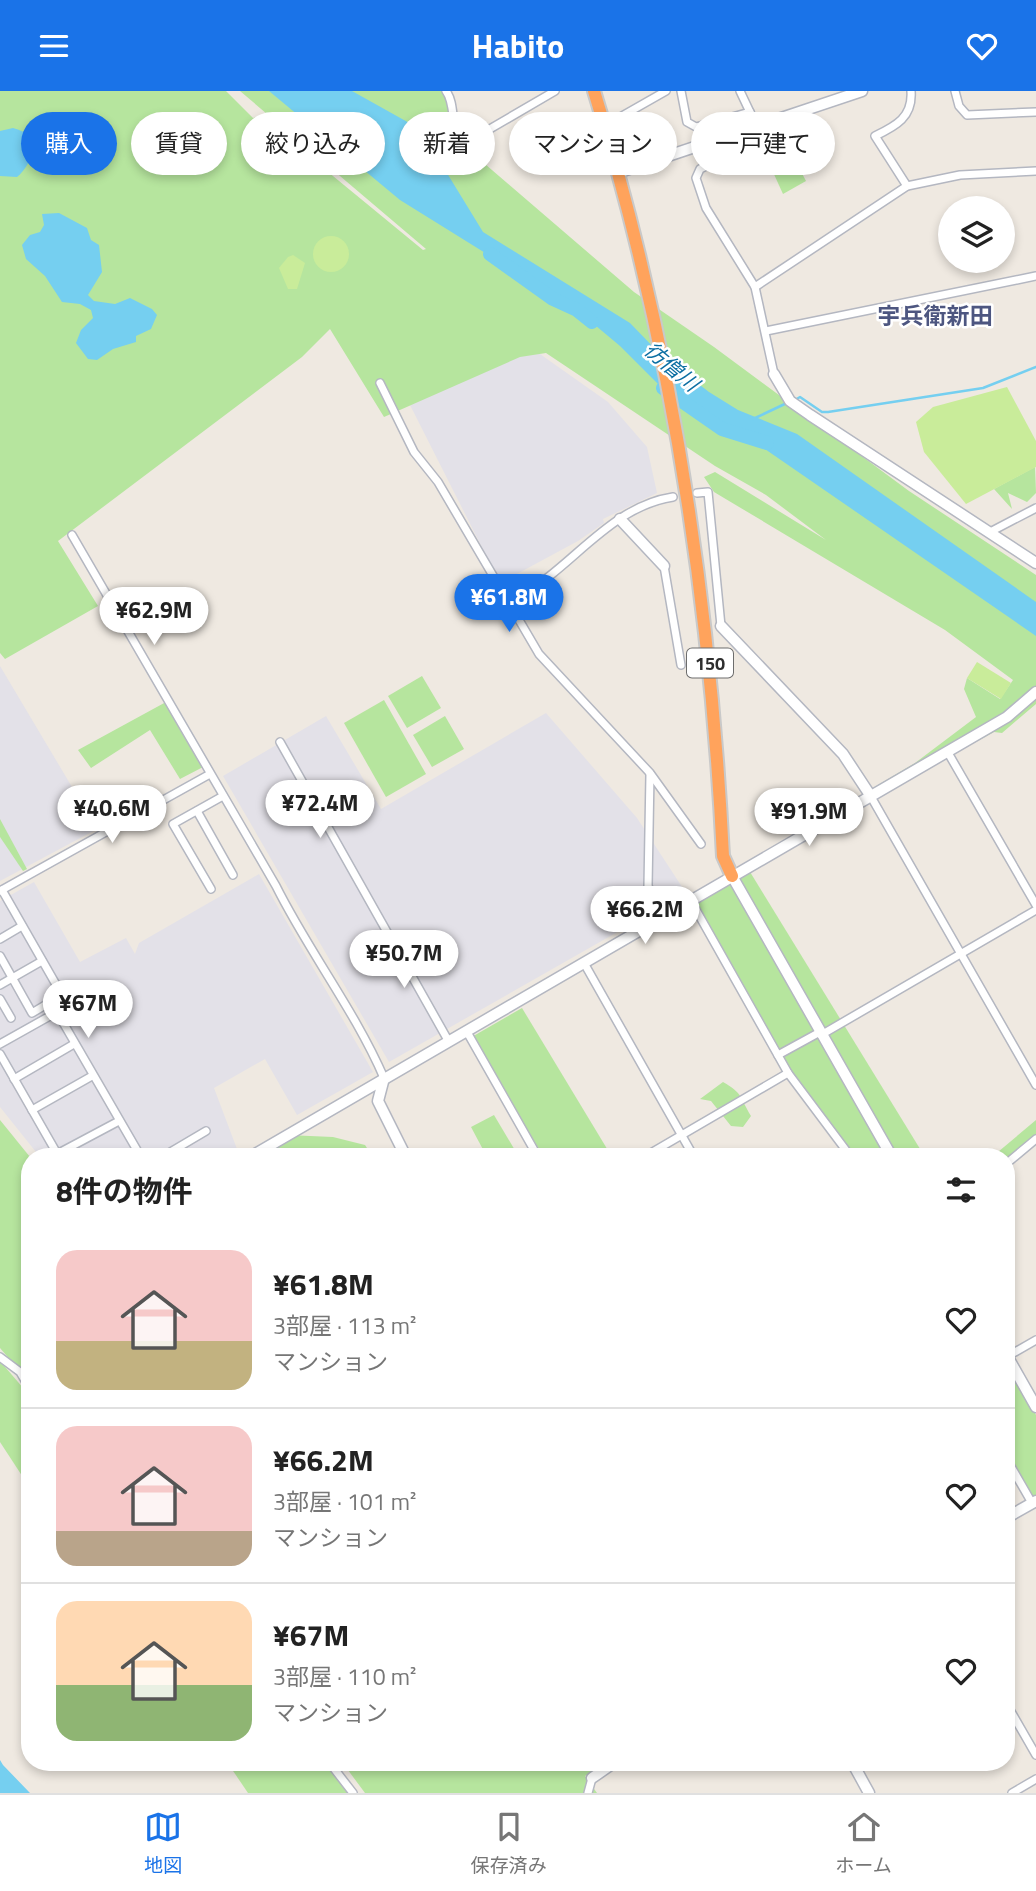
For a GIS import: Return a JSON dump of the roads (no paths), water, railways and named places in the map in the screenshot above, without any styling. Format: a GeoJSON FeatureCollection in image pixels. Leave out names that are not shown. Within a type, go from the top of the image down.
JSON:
{"type":"FeatureCollection","features":[{"type":"Feature","properties":{"kind":"highway","name":"150"},"geometry":{"type":"LineString","coordinates":[[594,91],[600,112]]}},
{"type":"Feature","properties":{"kind":"highway","name":"150"},"geometry":{"type":"LineString","coordinates":[[618,175],[656,324],[680,450],[713,691],[723,856],[732,876]]}},
{"type":"Feature","properties":{"kind":"street"},"geometry":{"type":"LineString","coordinates":[[446,91],[452,99],[459,141],[464,144],[555,91]]}},
{"type":"Feature","properties":{"kind":"street"},"geometry":{"type":"LineString","coordinates":[[629,112],[666,91]]}},
{"type":"Feature","properties":{"kind":"street"},"geometry":{"type":"LineString","coordinates":[[681,91],[687,122],[691,124]]}},
{"type":"Feature","properties":{"kind":"street"},"geometry":{"type":"LineString","coordinates":[[740,91],[750,112]]}},
{"type":"Feature","properties":{"kind":"street"},"geometry":{"type":"LineString","coordinates":[[796,112],[843,94],[862,91]]}},
{"type":"Feature","properties":{"kind":"street"},"geometry":{"type":"LineString","coordinates":[[906,186],[875,136],[903,119],[909,112],[911,91]]}},
{"type":"Feature","properties":{"kind":"street"},"geometry":{"type":"LineString","coordinates":[[955,91],[959,106],[967,115],[1036,112]]}},
{"type":"Feature","properties":{"kind":"street"},"geometry":{"type":"LineString","coordinates":[[755,287],[906,186],[960,174],[1036,171]]}},
{"type":"Feature","properties":{"kind":"street"},"geometry":{"type":"LineString","coordinates":[[697,175],[706,208],[755,287],[774,374],[782,391],[800,408],[992,531],[1036,563]]}},
{"type":"Feature","properties":{"kind":"street"},"geometry":{"type":"LineString","coordinates":[[766,331],[1036,276]]}},
{"type":"Feature","properties":{"kind":"street"},"geometry":{"type":"LineString","coordinates":[[380,383],[414,452],[438,482],[508,606],[539,654],[650,773],[701,844]]}},
{"type":"Feature","properties":{"kind":"street"},"geometry":{"type":"LineString","coordinates":[[697,493],[708,492],[721,626],[843,754],[870,795],[1036,1085]]}},
{"type":"Feature","properties":{"kind":"street"},"geometry":{"type":"LineString","coordinates":[[508,606],[549,577],[595,535],[660,499],[673,497]]}},
{"type":"Feature","properties":{"kind":"street"},"geometry":{"type":"LineString","coordinates":[[992,531],[1036,508]]}},
{"type":"Feature","properties":{"kind":"street"},"geometry":{"type":"LineString","coordinates":[[620,519],[664,566],[681,665]]}},
{"type":"Feature","properties":{"kind":"street"},"geometry":{"type":"LineString","coordinates":[[72,535],[298,930],[374,1055],[384,1078],[378,1101],[402,1148]]}},
{"type":"Feature","properties":{"kind":"street"},"geometry":{"type":"LineString","coordinates":[[265,1148],[1007,717],[1036,692]]}},
{"type":"Feature","properties":{"kind":"street"},"geometry":{"type":"LineString","coordinates":[[280,742],[449,1042]]}},
{"type":"Feature","properties":{"kind":"street"},"geometry":{"type":"LineString","coordinates":[[947,751],[1036,905]]}},
{"type":"Feature","properties":{"kind":"street"},"geometry":{"type":"LineString","coordinates":[[650,773],[648,886],[662,918]]}},
{"type":"Feature","properties":{"kind":"street"},"geometry":{"type":"LineString","coordinates":[[0,956],[32,1013],[62,995],[1,890],[210,774]]}},
{"type":"Feature","properties":{"kind":"street"},"geometry":{"type":"LineString","coordinates":[[211,889],[173,824],[223,796]]}},
{"type":"Feature","properties":{"kind":"street"},"geometry":{"type":"LineString","coordinates":[[197,811],[233,875]]}},
{"type":"Feature","properties":{"kind":"street"},"geometry":{"type":"LineString","coordinates":[[732,876],[887,1148]]}},
{"type":"Feature","properties":{"kind":"street"},"geometry":{"type":"LineString","coordinates":[[691,901],[788,1073],[844,1148]]}},
{"type":"Feature","properties":{"kind":"street"},"geometry":{"type":"LineString","coordinates":[[778,1055],[820,1034],[1036,910]]}},
{"type":"Feature","properties":{"kind":"street"},"geometry":{"type":"LineString","coordinates":[[0,939],[22,926]]}},
{"type":"Feature","properties":{"kind":"street"},"geometry":{"type":"LineString","coordinates":[[0,985],[43,961]]}},
{"type":"Feature","properties":{"kind":"street"},"geometry":{"type":"LineString","coordinates":[[584,963],[689,1148]]}},
{"type":"Feature","properties":{"kind":"street"},"geometry":{"type":"LineString","coordinates":[[0,999],[10,1018]]}},
{"type":"Feature","properties":{"kind":"street"},"geometry":{"type":"LineString","coordinates":[[0,1044],[57,1013],[136,1148]]}},
{"type":"Feature","properties":{"kind":"street"},"geometry":{"type":"LineString","coordinates":[[467,1032],[533,1148]]}},
{"type":"Feature","properties":{"kind":"street"},"geometry":{"type":"LineString","coordinates":[[14,1079],[74,1044]]}},
{"type":"Feature","properties":{"kind":"street"},"geometry":{"type":"LineString","coordinates":[[0,1054],[53,1148]]}},
{"type":"Feature","properties":{"kind":"street"},"geometry":{"type":"LineString","coordinates":[[659,1148],[788,1073]]}},
{"type":"Feature","properties":{"kind":"street"},"geometry":{"type":"LineString","coordinates":[[32,1110],[92,1076]]}},
{"type":"Feature","properties":{"kind":"street"},"geometry":{"type":"LineString","coordinates":[[72,1148],[119,1121]]}},
{"type":"Feature","properties":{"kind":"street"},"geometry":{"type":"LineString","coordinates":[[177,1148],[205,1131]]}},
{"type":"Feature","properties":{"kind":"street"},"geometry":{"type":"LineString","coordinates":[[1015,1156],[1036,1139]]}},
{"type":"Feature","properties":{"kind":"street"},"geometry":{"type":"LineString","coordinates":[[1015,1351],[1036,1340]]}},
{"type":"Feature","properties":{"kind":"street"},"geometry":{"type":"LineString","coordinates":[[0,1357],[21,1374]]}},
{"type":"Feature","properties":{"kind":"street"},"geometry":{"type":"LineString","coordinates":[[1015,1369],[1036,1407]]}},
{"type":"Feature","properties":{"kind":"street"},"geometry":{"type":"LineString","coordinates":[[1015,1472],[1034,1502],[1015,1513]]}},
{"type":"Feature","properties":{"kind":"street"},"geometry":{"type":"LineString","coordinates":[[1015,1719],[1036,1755]]}},
{"type":"Feature","properties":{"kind":"street"},"geometry":{"type":"LineString","coordinates":[[335,1771],[353,1793]]}},
{"type":"Feature","properties":{"kind":"street"},"geometry":{"type":"LineString","coordinates":[[587,1793],[592,1778],[602,1771]]}},
{"type":"Feature","properties":{"kind":"street"},"geometry":{"type":"LineString","coordinates":[[857,1771],[869,1793]]}},
{"type":"Feature","properties":{"kind":"street"},"geometry":{"type":"LineString","coordinates":[[1012,1793],[1036,1779]]}},
{"type":"Feature","properties":{"kind":"water"},"geometry":{"type":"Polygon","coordinates":[[[269,91],[352,91],[399,117],[399,175],[448,175],[483,232],[630,323],[661,355],[709,392],[738,410],[797,434],[1036,602],[1036,636],[749,438],[671,397],[620,346],[577,310],[400,200],[370,175],[385,175],[385,112],[294,112],[269,91]]]}},
{"type":"Feature","properties":{"kind":"water"},"geometry":{"type":"Polygon","coordinates":[[[13,128],[21,131],[21,173],[17,177],[0,176],[0,131],[13,128]]]}},
{"type":"Feature","properties":{"kind":"water"},"geometry":{"type":"Polygon","coordinates":[[[59,213],[87,228],[91,240],[99,245],[102,272],[88,295],[94,301],[115,304],[130,298],[152,309],[157,315],[151,329],[136,336],[136,342],[113,349],[97,360],[88,359],[76,343],[81,330],[93,318],[91,310],[80,304],[62,302],[45,276],[26,259],[22,245],[30,235],[40,232],[44,225],[42,214],[59,213]]]}},
{"type":"Feature","properties":{"kind":"water"},"geometry":{"type":"Polygon","coordinates":[[[0,1760],[3,1765],[30,1793],[0,1793],[0,1760]]]}},
{"type":"Feature","properties":{"kind":"waterway","name":"彷僧川"},"geometry":{"type":"LineString","coordinates":[[490,254],[553,299],[577,310],[592,322]]}},
{"type":"Feature","properties":{"kind":"waterway"},"geometry":{"type":"LineString","coordinates":[[795,400],[800,397],[822,412],[828,412],[983,388],[1036,367]]}},
{"type":"Feature","properties":{"kind":"waterway","name":"彷僧川"},"geometry":{"type":"LineString","coordinates":[[663,388],[722,429],[767,443]]}},
{"type":"Feature","properties":{"kind":"waterway"},"geometry":{"type":"LineString","coordinates":[[753,419],[789,402]]}},
{"type":"Feature","properties":{"kind":"district","name":"宇兵衛新田"},"geometry":{"type":"Point","coordinates":[935,315]}}]}
